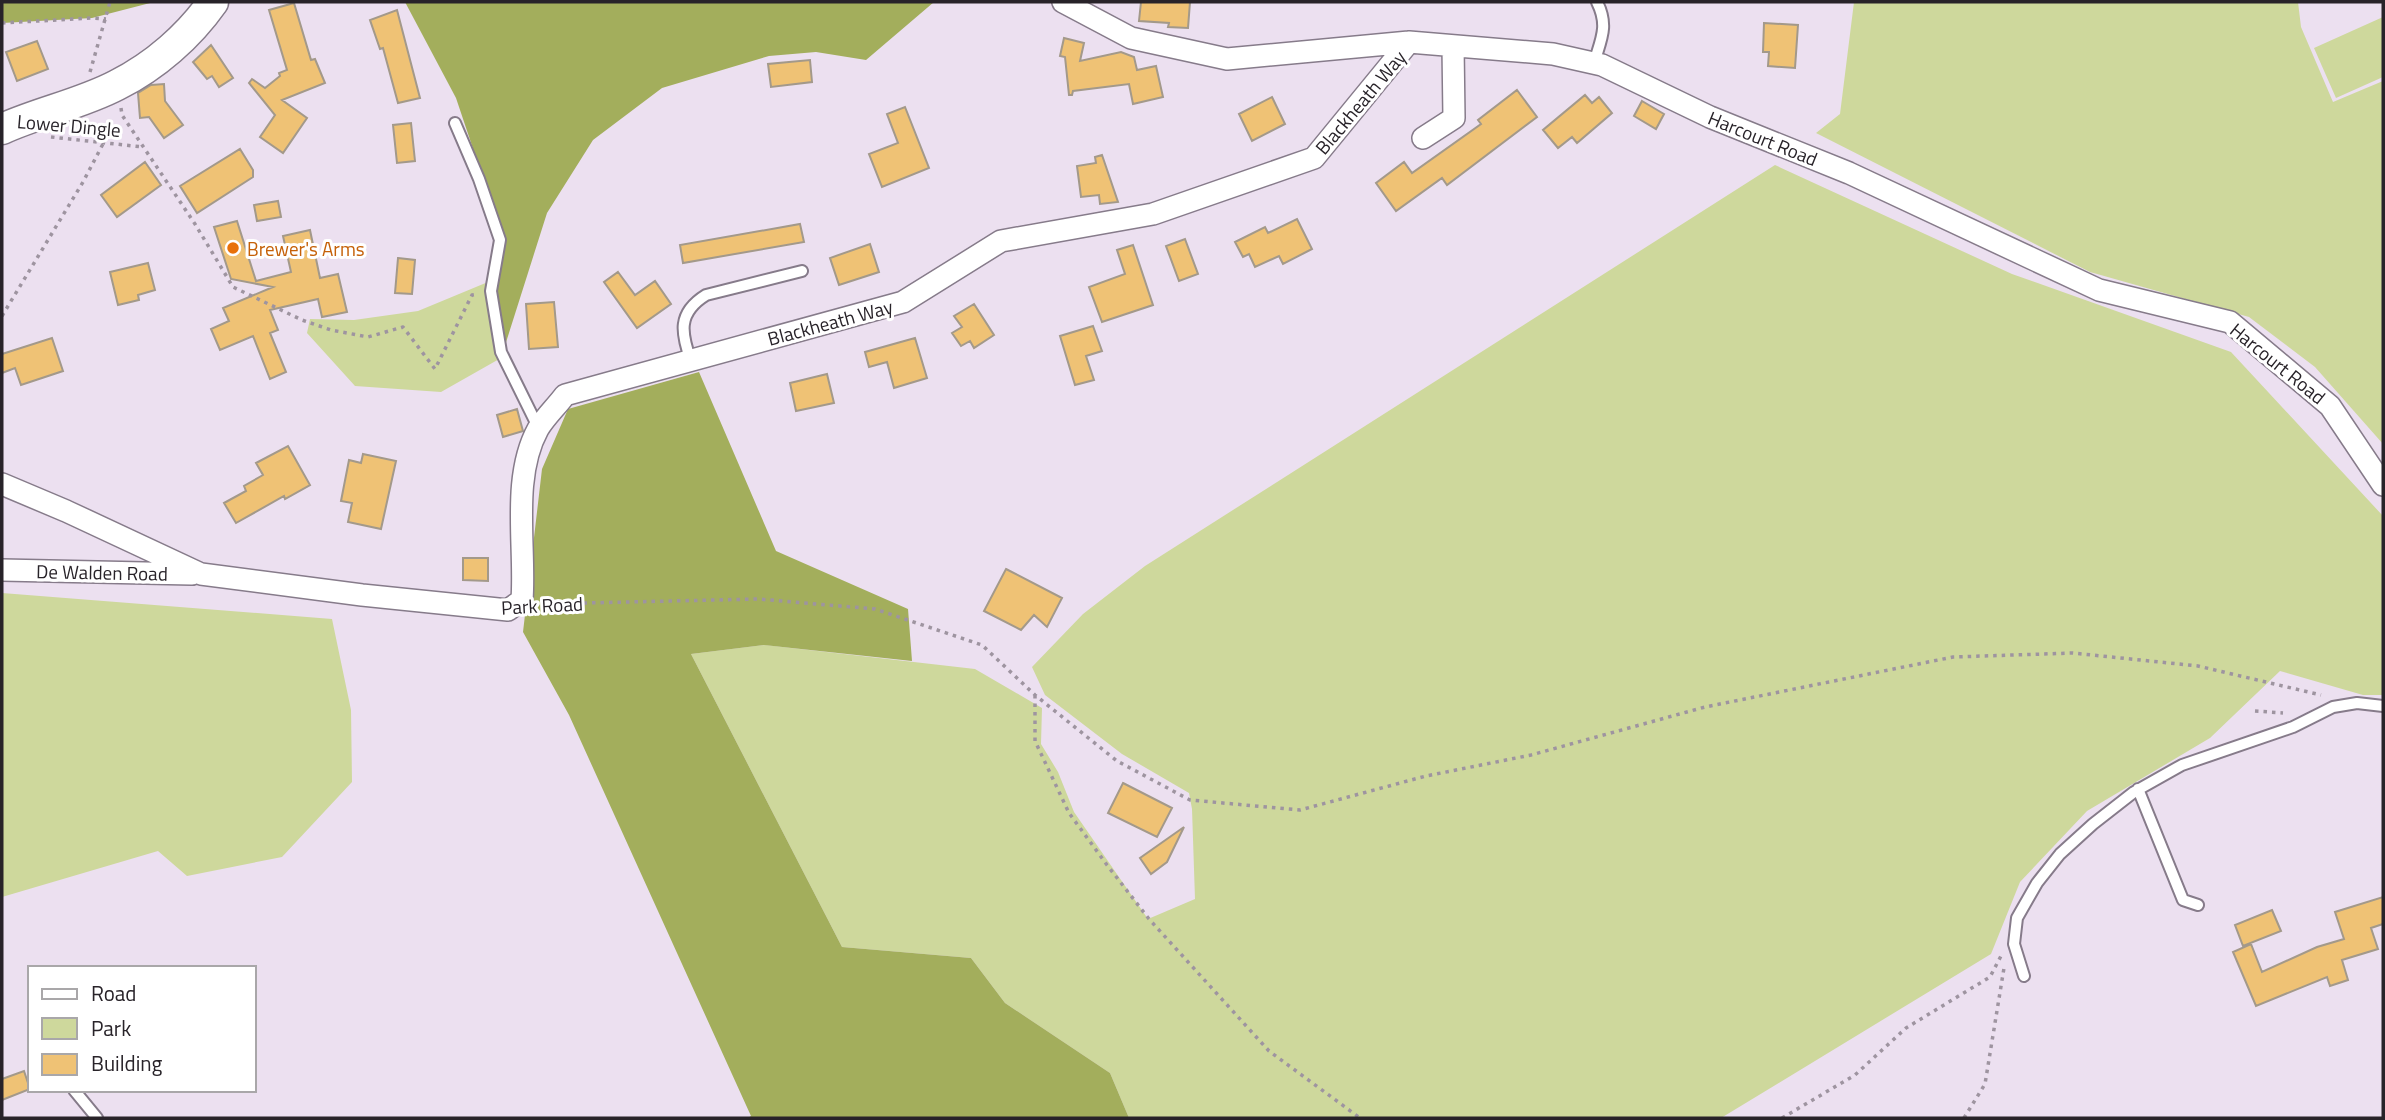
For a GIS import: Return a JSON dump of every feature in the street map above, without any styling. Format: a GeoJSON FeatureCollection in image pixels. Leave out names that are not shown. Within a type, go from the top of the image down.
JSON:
{"type":"FeatureCollection","features":[{"type":"Feature","properties":{"kind":"main road"},"geometry":{"type":"LineString","coordinates":[[2,129],[117,85],[175,46],[213,2]]}},
{"type":"Feature","properties":{"kind":"street","name":"Harcourt Road"},"geometry":{"type":"LineString","coordinates":[[1063,2],[1131,38],[1227,59],[1409,42],[1553,54],[1602,65],[1710,117],[1849,173],[2099,290],[2230,322],[2330,406],[2383,485]]}},
{"type":"Feature","properties":{"kind":"street","name":"Blackheath Way"},"geometry":{"type":"LineString","coordinates":[[518,605],[523,594],[523,490],[526,460],[539,429],[565,396],[902,302],[1001,241],[1153,214],[1314,158],[1409,42]]}},
{"type":"Feature","properties":{"kind":"street"},"geometry":{"type":"LineString","coordinates":[[1423,138],[1454,118],[1453,46]]}},
{"type":"Feature","properties":{"kind":"street","name":"Park Road"},"geometry":{"type":"LineString","coordinates":[[2,484],[201,574],[362,595],[508,610],[518,605]]}},
{"type":"Feature","properties":{"kind":"street","name":"De Walden Road"},"geometry":{"type":"LineString","coordinates":[[2,570],[201,574]]}},
{"type":"Feature","properties":{"kind":"lane"},"geometry":{"type":"LineString","coordinates":[[1594,63],[1603,34],[1604,18],[1597,2]]}},
{"type":"Feature","properties":{"kind":"lane"},"geometry":{"type":"LineString","coordinates":[[455,123],[480,179],[500,240],[491,291],[500,352],[539,429]]}},
{"type":"Feature","properties":{"kind":"lane"},"geometry":{"type":"LineString","coordinates":[[691,361],[682,336],[684,320],[692,303],[706,295],[802,271]]}},
{"type":"Feature","properties":{"kind":"lane"},"geometry":{"type":"LineString","coordinates":[[2024,975],[2014,944],[2017,918],[2037,883],[2060,853],[2138,789],[2182,765],[2293,727],[2333,708],[2357,703],[2383,706]]}},
{"type":"Feature","properties":{"kind":"lane"},"geometry":{"type":"LineString","coordinates":[[2138,789],[2183,900],[2198,905]]}},
{"type":"Feature","properties":{"kind":"lane"},"geometry":{"type":"LineString","coordinates":[[76,1092],[97,1118]]}},
{"type":"Feature","properties":{"kind":"path"},"geometry":{"type":"LineString","coordinates":[[84,98],[92,58],[110,2]]}},
{"type":"Feature","properties":{"kind":"path"},"geometry":{"type":"LineString","coordinates":[[2,23],[106,19]]}},
{"type":"Feature","properties":{"kind":"path"},"geometry":{"type":"LineString","coordinates":[[120,104],[122,115],[143,147]]}},
{"type":"Feature","properties":{"kind":"path","name":"Lower Dingle"},"geometry":{"type":"LineString","coordinates":[[40,137],[143,147],[195,224],[233,287],[302,320],[331,330],[368,337],[403,327],[435,369],[472,295],[491,291]]}},
{"type":"Feature","properties":{"kind":"path"},"geometry":{"type":"LineString","coordinates":[[2,316],[83,182],[104,142]]}},
{"type":"Feature","properties":{"kind":"path","name":"Park Road"},"geometry":{"type":"LineString","coordinates":[[518,605],[758,599],[875,609],[982,645],[1035,695],[1117,761],[1189,800],[1300,810],[1426,776],[1531,755],[1704,708],[1953,657],[2073,653],[2198,666],[2357,703]]}},
{"type":"Feature","properties":{"kind":"path"},"geometry":{"type":"LineString","coordinates":[[1035,695],[1035,741],[1069,813],[1107,865],[1149,919],[1269,1051],[1360,1118]]}},
{"type":"Feature","properties":{"kind":"path"},"geometry":{"type":"LineString","coordinates":[[1782,1118],[1855,1075],[1906,1028],[1990,977],[2006,948],[1985,1084],[1964,1118]]}},
{"type":"Feature","properties":{"kind":"green space"},"geometry":{"type":"Polygon","coordinates":[[[2,2],[154,2],[92,18],[2,23],[2,2]]]}},
{"type":"Feature","properties":{"kind":"green space"},"geometry":{"type":"Polygon","coordinates":[[[405,2],[934,2],[866,60],[816,52],[769,56],[662,88],[593,140],[547,213],[501,358],[488,282],[503,238],[456,98],[405,2]]]}},
{"type":"Feature","properties":{"kind":"green space"},"geometry":{"type":"Polygon","coordinates":[[[1854,2],[2298,2],[2301,27],[2333,102],[2383,81],[2383,444],[2315,367],[2249,317],[2090,272],[1816,133],[1840,114],[1854,2]]]}},
{"type":"Feature","properties":{"kind":"green space"},"geometry":{"type":"Polygon","coordinates":[[[2383,17],[2383,77],[2336,98],[2314,48],[2383,17]]]}},
{"type":"Feature","properties":{"kind":"green space"},"geometry":{"type":"Polygon","coordinates":[[[1775,165],[2012,274],[2231,352],[2383,516],[2383,695],[2363,695],[2280,671],[2210,738],[2087,811],[2020,882],[1991,954],[1721,1118],[1129,1118],[1110,1073],[1005,1003],[971,958],[842,947],[691,654],[765,645],[975,669],[1042,708],[1041,744],[1058,772],[1074,812],[1148,919],[1195,899],[1189,793],[1122,754],[1045,695],[1032,667],[1083,614],[1145,566],[1775,165]]]}},
{"type":"Feature","properties":{"kind":"green space"},"geometry":{"type":"Polygon","coordinates":[[[488,282],[501,358],[441,392],[355,386],[307,333],[310,319],[354,320],[418,311],[488,282]]]}},
{"type":"Feature","properties":{"kind":"green space"},"geometry":{"type":"Polygon","coordinates":[[[699,372],[776,551],[908,609],[912,661],[764,645],[691,654],[842,947],[971,958],[1005,1003],[1110,1073],[1129,1118],[748,1118],[751,1116],[569,715],[523,632],[542,469],[568,409],[699,372]]]}},
{"type":"Feature","properties":{"kind":"green space"},"geometry":{"type":"Polygon","coordinates":[[[2,593],[332,619],[351,710],[352,782],[282,857],[187,876],[158,851],[2,897],[2,593]]]}},
{"type":"Feature","properties":{"kind":"building"},"geometry":{"type":"Polygon","coordinates":[[[1141,2],[1190,2],[1188,28],[1168,27],[1169,23],[1139,21],[1141,2]]]}},
{"type":"Feature","properties":{"kind":"building"},"geometry":{"type":"Polygon","coordinates":[[[294,3],[311,60],[315,59],[325,83],[282,100],[307,118],[283,153],[260,137],[275,115],[249,83],[252,79],[265,88],[280,76],[279,73],[287,70],[269,10],[294,3]]]}},
{"type":"Feature","properties":{"kind":"building"},"geometry":{"type":"Polygon","coordinates":[[[397,10],[420,98],[398,103],[383,48],[380,49],[370,20],[397,10]]]}},
{"type":"Feature","properties":{"kind":"building"},"geometry":{"type":"Polygon","coordinates":[[[1764,23],[1798,25],[1795,68],[1768,66],[1769,52],[1763,52],[1764,23]]]}},
{"type":"Feature","properties":{"kind":"building"},"geometry":{"type":"Polygon","coordinates":[[[1064,38],[1084,43],[1080,61],[1121,52],[1134,57],[1137,70],[1156,66],[1163,97],[1133,104],[1129,84],[1073,91],[1072,95],[1069,95],[1065,57],[1060,56],[1064,38]]]}},
{"type":"Feature","properties":{"kind":"building"},"geometry":{"type":"Polygon","coordinates":[[[37,41],[48,69],[17,81],[6,52],[37,41]]]}},
{"type":"Feature","properties":{"kind":"building"},"geometry":{"type":"Polygon","coordinates":[[[211,45],[233,78],[219,87],[212,76],[207,79],[193,62],[211,45]]]}},
{"type":"Feature","properties":{"kind":"building"},"geometry":{"type":"Polygon","coordinates":[[[810,60],[812,82],[771,87],[768,64],[810,60]]]}},
{"type":"Feature","properties":{"kind":"building"},"geometry":{"type":"Polygon","coordinates":[[[164,84],[165,101],[183,125],[164,138],[149,117],[140,118],[138,93],[151,85],[164,84]]]}},
{"type":"Feature","properties":{"kind":"building"},"geometry":{"type":"Polygon","coordinates":[[[1517,90],[1537,117],[1447,185],[1442,178],[1396,211],[1376,183],[1404,162],[1412,173],[1481,124],[1478,120],[1517,90]]]}},
{"type":"Feature","properties":{"kind":"building"},"geometry":{"type":"Polygon","coordinates":[[[1585,95],[1592,103],[1599,97],[1612,113],[1577,143],[1572,137],[1558,148],[1543,130],[1585,95]]]}},
{"type":"Feature","properties":{"kind":"building"},"geometry":{"type":"Polygon","coordinates":[[[1272,97],[1285,124],[1252,141],[1239,114],[1272,97]]]}},
{"type":"Feature","properties":{"kind":"building"},"geometry":{"type":"Polygon","coordinates":[[[1642,101],[1664,114],[1656,129],[1634,116],[1642,101]]]}},
{"type":"Feature","properties":{"kind":"building"},"geometry":{"type":"Polygon","coordinates":[[[905,107],[929,168],[882,187],[869,154],[898,143],[887,114],[905,107]]]}},
{"type":"Feature","properties":{"kind":"building"},"geometry":{"type":"Polygon","coordinates":[[[411,123],[415,161],[397,163],[393,125],[411,123]]]}},
{"type":"Feature","properties":{"kind":"building"},"geometry":{"type":"Polygon","coordinates":[[[240,149],[253,170],[253,177],[197,213],[180,186],[240,149]]]}},
{"type":"Feature","properties":{"kind":"building"},"geometry":{"type":"Polygon","coordinates":[[[1102,155],[1118,202],[1100,204],[1099,195],[1081,197],[1077,166],[1096,163],[1095,157],[1102,155]]]}},
{"type":"Feature","properties":{"kind":"building"},"geometry":{"type":"Polygon","coordinates":[[[145,162],[161,185],[117,217],[101,195],[145,162]]]}},
{"type":"Feature","properties":{"kind":"building"},"geometry":{"type":"Polygon","coordinates":[[[278,201],[281,217],[257,221],[254,205],[278,201]]]}},
{"type":"Feature","properties":{"kind":"building"},"geometry":{"type":"Polygon","coordinates":[[[1297,219],[1312,249],[1283,264],[1279,256],[1255,267],[1249,254],[1243,257],[1235,242],[1265,227],[1268,233],[1297,219]]]}},
{"type":"Feature","properties":{"kind":"building"},"geometry":{"type":"Polygon","coordinates":[[[237,221],[256,281],[291,272],[283,236],[310,230],[320,278],[338,274],[347,312],[322,317],[318,299],[270,310],[278,330],[270,333],[286,372],[270,379],[253,336],[220,350],[211,329],[229,321],[223,308],[273,287],[231,279],[214,227],[237,221]]]}},
{"type":"Feature","properties":{"kind":"building"},"geometry":{"type":"Polygon","coordinates":[[[800,224],[804,242],[683,263],[680,245],[800,224]]]}},
{"type":"Feature","properties":{"kind":"building"},"geometry":{"type":"Polygon","coordinates":[[[1185,239],[1198,274],[1179,281],[1166,246],[1185,239]]]}},
{"type":"Feature","properties":{"kind":"building"},"geometry":{"type":"Polygon","coordinates":[[[870,244],[879,272],[839,285],[830,258],[870,244]]]}},
{"type":"Feature","properties":{"kind":"building"},"geometry":{"type":"Polygon","coordinates":[[[1133,245],[1153,305],[1102,322],[1089,287],[1125,274],[1117,250],[1133,245]]]}},
{"type":"Feature","properties":{"kind":"building"},"geometry":{"type":"Polygon","coordinates":[[[398,258],[415,260],[412,294],[395,293],[398,258]]]}},
{"type":"Feature","properties":{"kind":"building"},"geometry":{"type":"Polygon","coordinates":[[[148,263],[155,290],[138,295],[139,300],[118,305],[110,272],[148,263]]]}},
{"type":"Feature","properties":{"kind":"building"},"geometry":{"type":"Polygon","coordinates":[[[618,272],[635,295],[655,281],[671,304],[637,328],[604,282],[618,272]]]}},
{"type":"Feature","properties":{"kind":"building"},"geometry":{"type":"Polygon","coordinates":[[[554,302],[558,347],[529,349],[526,304],[554,302]]]}},
{"type":"Feature","properties":{"kind":"building"},"geometry":{"type":"Polygon","coordinates":[[[974,304],[994,335],[974,348],[970,341],[961,346],[952,333],[962,327],[954,316],[974,304]]]}},
{"type":"Feature","properties":{"kind":"building"},"geometry":{"type":"Polygon","coordinates":[[[1093,326],[1102,351],[1086,356],[1094,380],[1075,385],[1060,336],[1093,326]]]}},
{"type":"Feature","properties":{"kind":"building"},"geometry":{"type":"Polygon","coordinates":[[[52,338],[63,371],[21,385],[15,368],[2,373],[2,354],[52,338]]]}},
{"type":"Feature","properties":{"kind":"building"},"geometry":{"type":"Polygon","coordinates":[[[915,338],[927,378],[894,388],[887,362],[869,367],[865,352],[915,338]]]}},
{"type":"Feature","properties":{"kind":"building"},"geometry":{"type":"Polygon","coordinates":[[[827,374],[834,403],[796,411],[790,383],[827,374]]]}},
{"type":"Feature","properties":{"kind":"building"},"geometry":{"type":"Polygon","coordinates":[[[517,409],[523,431],[503,437],[497,415],[517,409]]]}},
{"type":"Feature","properties":{"kind":"building"},"geometry":{"type":"Polygon","coordinates":[[[288,446],[310,485],[236,523],[224,503],[246,491],[244,486],[263,475],[256,463],[288,446]]]}},
{"type":"Feature","properties":{"kind":"building"},"geometry":{"type":"Polygon","coordinates":[[[363,454],[396,461],[381,529],[348,522],[352,503],[341,501],[349,460],[361,463],[363,454]]]}},
{"type":"Feature","properties":{"kind":"building"},"geometry":{"type":"Polygon","coordinates":[[[463,558],[488,558],[488,581],[463,580],[463,558]]]}},
{"type":"Feature","properties":{"kind":"building"},"geometry":{"type":"Polygon","coordinates":[[[1006,569],[1062,598],[1047,627],[1034,615],[1021,630],[984,611],[1006,569]]]}},
{"type":"Feature","properties":{"kind":"building"},"geometry":{"type":"Polygon","coordinates":[[[1123,783],[1172,808],[1157,837],[1108,813],[1123,783]]]}},
{"type":"Feature","properties":{"kind":"building"},"geometry":{"type":"Polygon","coordinates":[[[1184,827],[1167,862],[1151,874],[1140,858],[1184,827]]]}},
{"type":"Feature","properties":{"kind":"building"},"geometry":{"type":"Polygon","coordinates":[[[2383,897],[2383,924],[2371,928],[2378,949],[2342,960],[2348,980],[2330,986],[2327,977],[2256,1006],[2233,952],[2251,944],[2262,972],[2317,947],[2344,939],[2335,912],[2383,897]]]}},
{"type":"Feature","properties":{"kind":"building"},"geometry":{"type":"Polygon","coordinates":[[[2272,910],[2281,931],[2243,946],[2235,925],[2272,910]]]}},
{"type":"Feature","properties":{"kind":"building"},"geometry":{"type":"Polygon","coordinates":[[[24,1071],[28,1090],[2,1100],[2,1079],[24,1071]]]}},
{"type":"Feature","properties":{"kind":"place","name":"Brewer's Arms"},"geometry":{"type":"Point","coordinates":[233,248]}}]}
